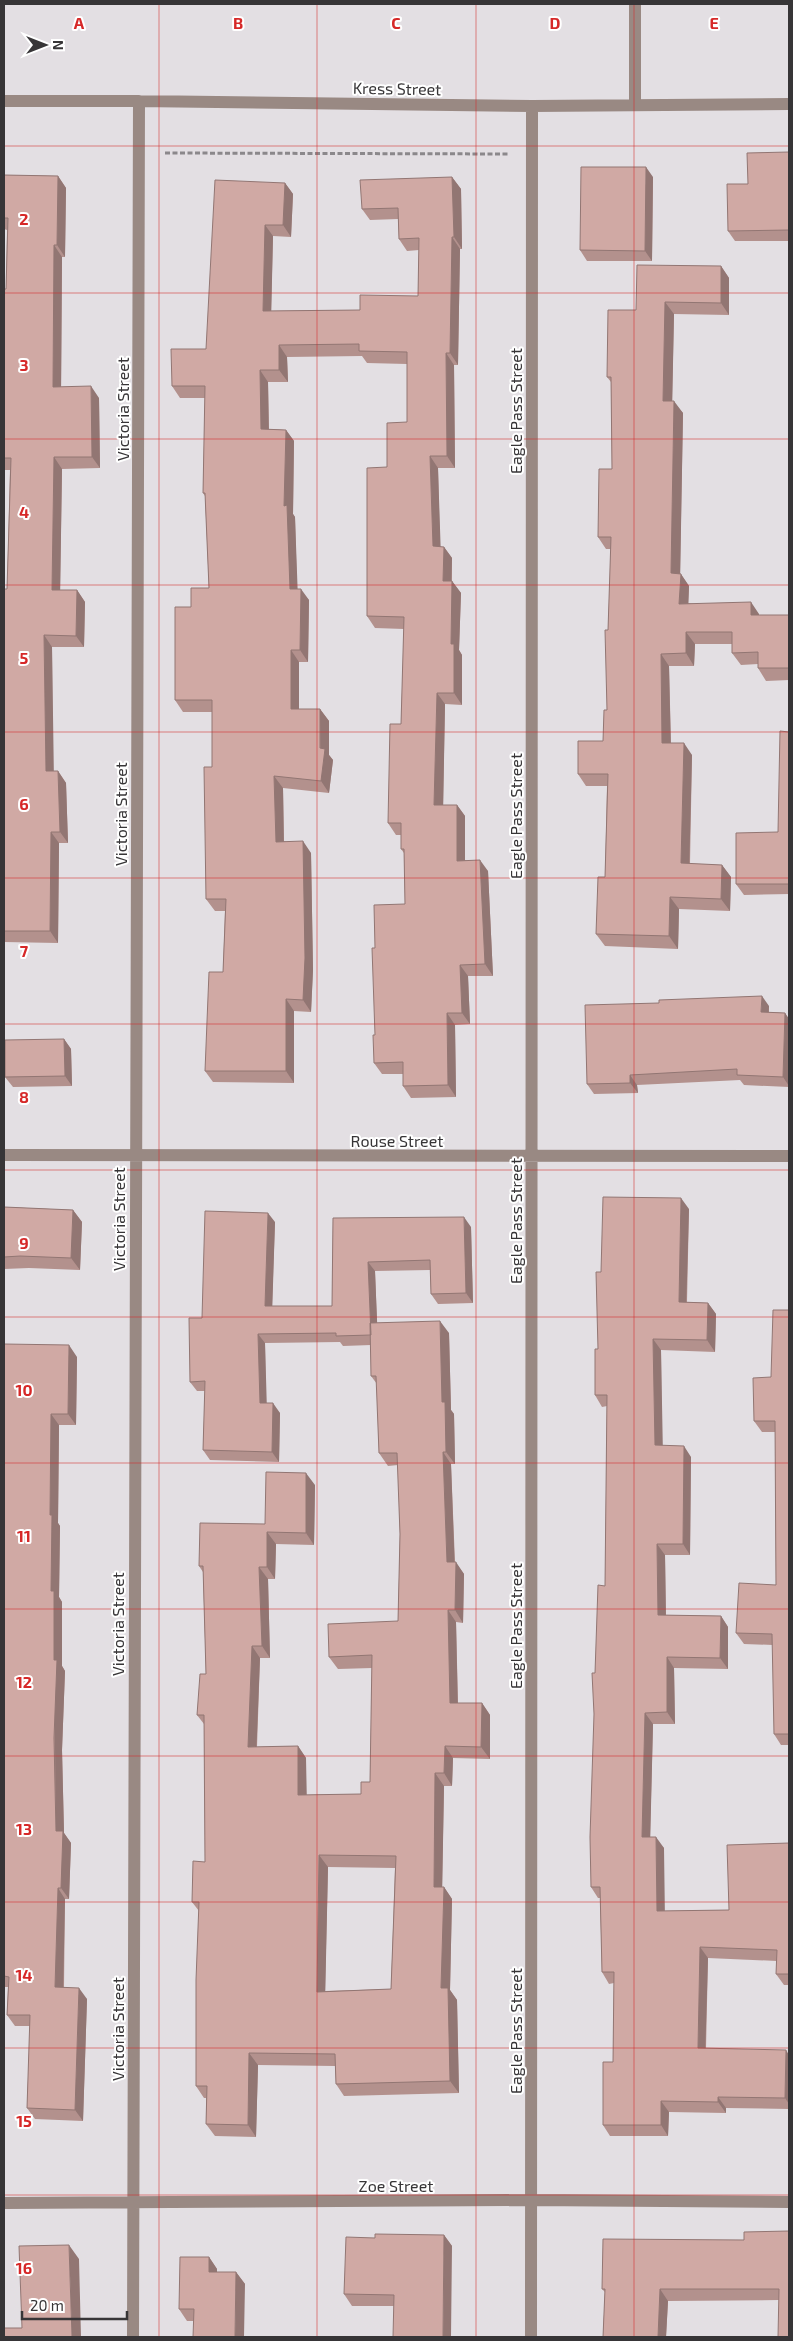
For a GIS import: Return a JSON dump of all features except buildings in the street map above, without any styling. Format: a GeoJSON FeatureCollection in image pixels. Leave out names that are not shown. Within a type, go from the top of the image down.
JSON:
{"type":"FeatureCollection","features":[{"type":"Feature","properties":{"kind":"street"},"geometry":{"type":"LineString","coordinates":[[635,4],[635,104]]}},
{"type":"Feature","properties":{"kind":"street","name":"Kress Street"},"geometry":{"type":"LineString","coordinates":[[4,101],[532,106],[789,104]]}},
{"type":"Feature","properties":{"kind":"street","name":"Victoria Street"},"geometry":{"type":"LineString","coordinates":[[133,2337],[139,101]]}},
{"type":"Feature","properties":{"kind":"street","name":"Eagle Pass Street"},"geometry":{"type":"LineString","coordinates":[[531,2337],[532,106]]}},
{"type":"Feature","properties":{"kind":"street","name":"Rouse Street"},"geometry":{"type":"LineString","coordinates":[[4,1155],[789,1156]]}},
{"type":"Feature","properties":{"kind":"street","name":"Zoe Street"},"geometry":{"type":"LineString","coordinates":[[4,2203],[531,2200],[789,2202]]}},
{"type":"Feature","properties":{"kind":"path"},"geometry":{"type":"LineString","coordinates":[[165,153],[510,154]]}}]}
